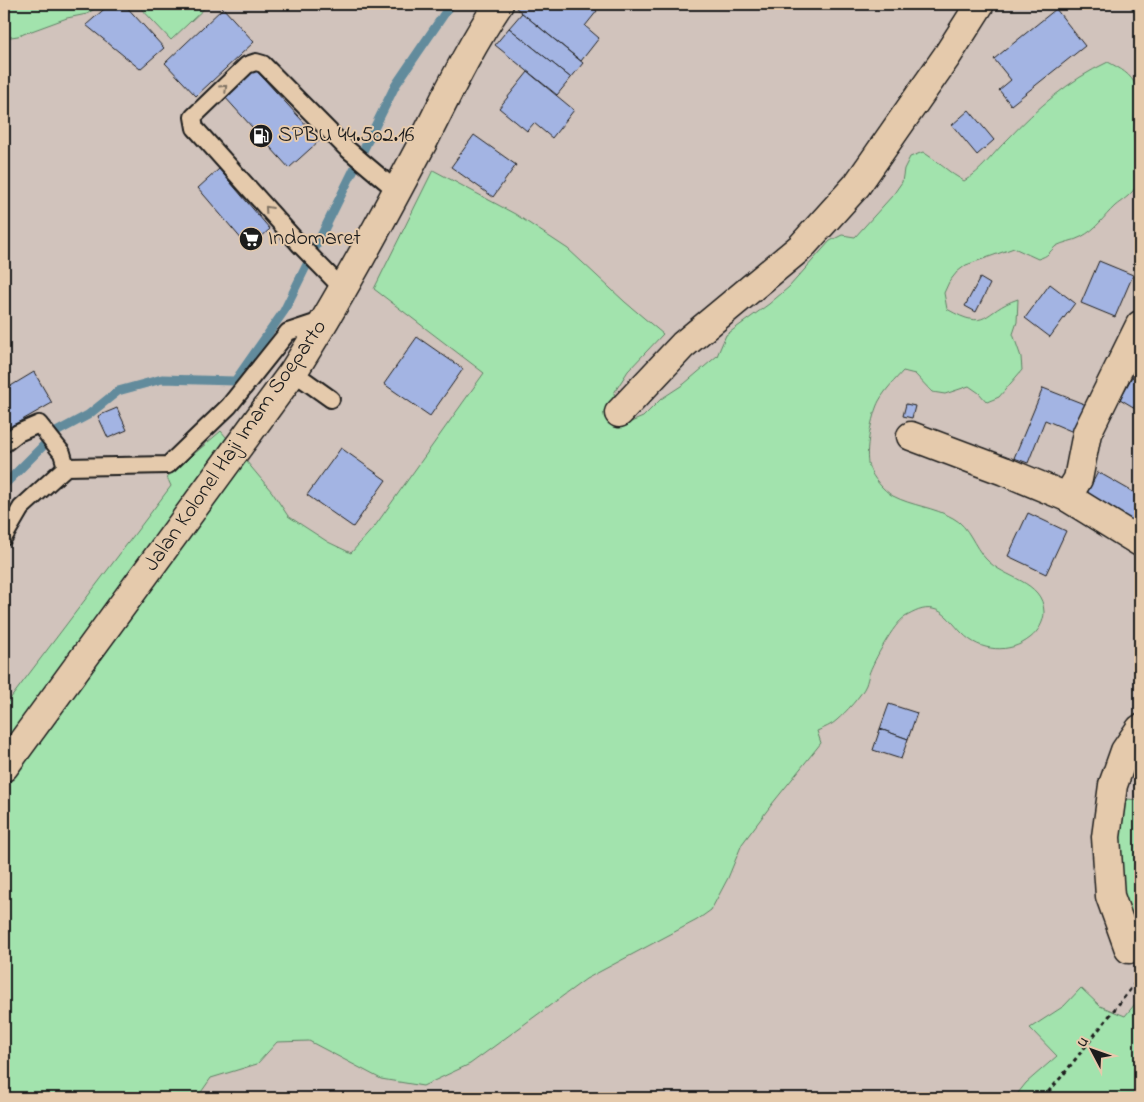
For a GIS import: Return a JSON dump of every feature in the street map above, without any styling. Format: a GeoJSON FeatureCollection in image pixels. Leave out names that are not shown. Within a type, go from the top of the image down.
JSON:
{"type":"FeatureCollection","features":[{"type":"Feature","properties":{"kind":"street","name":"Jalan Kolonel Haji Imam Soeparto"},"geometry":{"type":"LineString","coordinates":[[4,767],[293,372],[326,320],[397,191],[482,29],[499,4]]}},
{"type":"Feature","properties":{"kind":"street"},"geometry":{"type":"LineString","coordinates":[[619,413],[683,345],[801,247],[857,185],[947,56],[980,4]]}},
{"type":"Feature","properties":{"kind":"street"},"geometry":{"type":"LineString","coordinates":[[1067,497],[1078,479],[1087,433],[1140,325]]}},
{"type":"Feature","properties":{"kind":"street"},"geometry":{"type":"LineString","coordinates":[[911,436],[1067,497],[1140,542]]}},
{"type":"Feature","properties":{"kind":"street"},"geometry":{"type":"LineString","coordinates":[[1129,949],[1110,896],[1106,837],[1112,785],[1125,751],[1140,729]]}},
{"type":"Feature","properties":{"kind":"lane"},"geometry":{"type":"LineString","coordinates":[[343,289],[300,245],[195,128],[193,118],[247,65],[256,62],[263,64],[345,147],[397,191]]}},
{"type":"Feature","properties":{"kind":"lane"},"geometry":{"type":"LineString","coordinates":[[4,537],[21,508],[66,467],[168,465],[229,406],[288,332],[326,320]]}},
{"type":"Feature","properties":{"kind":"lane"},"geometry":{"type":"LineString","coordinates":[[293,372],[331,399]]}},
{"type":"Feature","properties":{"kind":"lane"},"geometry":{"type":"LineString","coordinates":[[4,444],[18,433],[39,424],[62,453],[66,467]]}},
{"type":"Feature","properties":{"kind":"path"},"geometry":{"type":"LineString","coordinates":[[1043,1098],[1064,1075],[1140,977]]}},
{"type":"Feature","properties":{"kind":"green space"},"geometry":{"type":"Polygon","coordinates":[[[4,4],[101,4],[87,14],[67,18],[18,36],[4,38],[4,4]]]}},
{"type":"Feature","properties":{"kind":"green space"},"geometry":{"type":"Polygon","coordinates":[[[137,4],[209,4],[171,40],[137,4]]]}},
{"type":"Feature","properties":{"kind":"green space"},"geometry":{"type":"Polygon","coordinates":[[[1108,62],[1128,75],[1136,87],[1138,106],[1134,140],[1141,167],[1140,176],[1135,188],[1087,234],[1056,246],[1047,255],[1038,259],[1014,248],[966,265],[949,282],[944,293],[947,309],[961,316],[978,320],[1018,299],[1017,322],[1013,334],[1021,357],[1022,370],[999,397],[987,402],[969,386],[945,394],[932,392],[915,374],[903,371],[887,389],[876,407],[868,443],[869,467],[876,479],[886,490],[893,496],[938,511],[959,522],[964,526],[986,559],[994,566],[1030,586],[1037,593],[1042,601],[1044,616],[1033,636],[1013,647],[995,649],[977,644],[969,639],[945,615],[937,610],[922,609],[905,617],[884,643],[871,668],[861,694],[835,722],[817,731],[821,743],[742,844],[728,878],[711,910],[697,920],[586,979],[470,1064],[423,1086],[381,1079],[309,1041],[277,1042],[257,1064],[211,1078],[197,1098],[4,1098],[4,707],[171,486],[167,477],[221,431],[272,492],[288,516],[328,542],[351,553],[375,526],[484,373],[374,289],[433,170],[515,214],[568,249],[663,334],[628,371],[614,393],[618,422],[631,422],[643,417],[661,399],[684,384],[717,356],[726,335],[789,287],[830,241],[842,235],[855,237],[893,195],[902,182],[904,169],[910,157],[923,152],[964,181],[982,167],[1019,128],[1054,96],[1080,77],[1108,62]]]}},
{"type":"Feature","properties":{"kind":"green space"},"geometry":{"type":"Polygon","coordinates":[[[1112,798],[1140,800],[1140,945],[1111,939],[1114,926],[1112,798]]]}},
{"type":"Feature","properties":{"kind":"green space"},"geometry":{"type":"Polygon","coordinates":[[[1081,988],[1100,1006],[1125,1016],[1140,998],[1140,1098],[1014,1098],[1026,1083],[1057,1056],[1030,1028],[1064,1006],[1081,988]]]}},
{"type":"Feature","properties":{"kind":"building"},"geometry":{"type":"Polygon","coordinates":[[[110,4],[124,4],[164,48],[140,69],[86,25],[110,4]]]}},
{"type":"Feature","properties":{"kind":"building"},"geometry":{"type":"Polygon","coordinates":[[[515,4],[588,4],[597,11],[585,26],[599,38],[581,61],[522,13],[514,6],[515,4]]]}},
{"type":"Feature","properties":{"kind":"building"},"geometry":{"type":"Polygon","coordinates":[[[1127,4],[1140,4],[1140,15],[1127,4]]]}},
{"type":"Feature","properties":{"kind":"building"},"geometry":{"type":"Polygon","coordinates":[[[223,8],[254,42],[196,96],[165,63],[223,8]]]}},
{"type":"Feature","properties":{"kind":"building"},"geometry":{"type":"Polygon","coordinates":[[[1056,9],[1085,46],[1011,105],[999,90],[1011,80],[994,59],[1056,9]]]}},
{"type":"Feature","properties":{"kind":"building"},"geometry":{"type":"Polygon","coordinates":[[[522,13],[583,63],[571,78],[509,28],[522,13]]]}},
{"type":"Feature","properties":{"kind":"building"},"geometry":{"type":"Polygon","coordinates":[[[509,28],[571,78],[557,95],[495,45],[509,28]]]}},
{"type":"Feature","properties":{"kind":"building"},"geometry":{"type":"Polygon","coordinates":[[[254,68],[320,140],[289,168],[224,96],[254,68]]]}},
{"type":"Feature","properties":{"kind":"building"},"geometry":{"type":"Polygon","coordinates":[[[528,72],[574,110],[552,138],[534,123],[527,131],[499,108],[528,72]]]}},
{"type":"Feature","properties":{"kind":"building"},"geometry":{"type":"Polygon","coordinates":[[[969,110],[994,140],[977,155],[952,125],[969,110]]]}},
{"type":"Feature","properties":{"kind":"building"},"geometry":{"type":"Polygon","coordinates":[[[474,135],[516,165],[493,197],[451,167],[474,135]]]}},
{"type":"Feature","properties":{"kind":"building"},"geometry":{"type":"Polygon","coordinates":[[[219,169],[270,229],[249,248],[198,188],[219,169]]]}},
{"type":"Feature","properties":{"kind":"building"},"geometry":{"type":"Polygon","coordinates":[[[1099,261],[1133,275],[1115,317],[1081,303],[1099,261]]]}},
{"type":"Feature","properties":{"kind":"building"},"geometry":{"type":"Polygon","coordinates":[[[980,278],[990,284],[976,312],[965,306],[980,278]]]}},
{"type":"Feature","properties":{"kind":"building"},"geometry":{"type":"Polygon","coordinates":[[[1050,284],[1075,303],[1050,337],[1025,318],[1050,284]]]}},
{"type":"Feature","properties":{"kind":"building"},"geometry":{"type":"Polygon","coordinates":[[[417,337],[463,369],[430,416],[384,384],[417,337]]]}},
{"type":"Feature","properties":{"kind":"building"},"geometry":{"type":"Polygon","coordinates":[[[1140,363],[1140,381],[1132,377],[1140,363]]]}},
{"type":"Feature","properties":{"kind":"building"},"geometry":{"type":"Polygon","coordinates":[[[34,372],[52,403],[10,427],[4,415],[4,390],[34,372]]]}},
{"type":"Feature","properties":{"kind":"building"},"geometry":{"type":"Polygon","coordinates":[[[1132,377],[1140,381],[1140,411],[1120,399],[1132,377]]]}},
{"type":"Feature","properties":{"kind":"building"},"geometry":{"type":"Polygon","coordinates":[[[1043,388],[1089,406],[1078,434],[1045,420],[1028,463],[1014,458],[1043,388]]]}},
{"type":"Feature","properties":{"kind":"building"},"geometry":{"type":"Polygon","coordinates":[[[906,404],[915,406],[912,418],[903,416],[906,404]]]}},
{"type":"Feature","properties":{"kind":"building"},"geometry":{"type":"Polygon","coordinates":[[[117,408],[127,430],[108,438],[98,416],[117,408]]]}},
{"type":"Feature","properties":{"kind":"building"},"geometry":{"type":"Polygon","coordinates":[[[341,448],[386,480],[353,527],[307,495],[341,448]]]}},
{"type":"Feature","properties":{"kind":"building"},"geometry":{"type":"Polygon","coordinates":[[[1098,472],[1140,496],[1140,528],[1085,497],[1098,472]]]}},
{"type":"Feature","properties":{"kind":"building"},"geometry":{"type":"Polygon","coordinates":[[[1028,513],[1066,531],[1046,574],[1008,556],[1028,513]]]}},
{"type":"Feature","properties":{"kind":"building"},"geometry":{"type":"Polygon","coordinates":[[[889,704],[917,713],[908,739],[880,729],[889,704]]]}},
{"type":"Feature","properties":{"kind":"building"},"geometry":{"type":"Polygon","coordinates":[[[880,729],[908,739],[901,759],[873,750],[880,729]]]}},
{"type":"Feature","properties":{"kind":"waterway"},"geometry":{"type":"LineString","coordinates":[[4,485],[58,431],[88,415],[118,391],[162,379],[235,381],[284,311],[395,86],[451,4]]}},
{"type":"Feature","properties":{"kind":"place","name":"SPBU 44.502.16"},"geometry":{"type":"Point","coordinates":[261,136]}},
{"type":"Feature","properties":{"kind":"place","name":"Indomaret"},"geometry":{"type":"Point","coordinates":[251,239]}}]}
